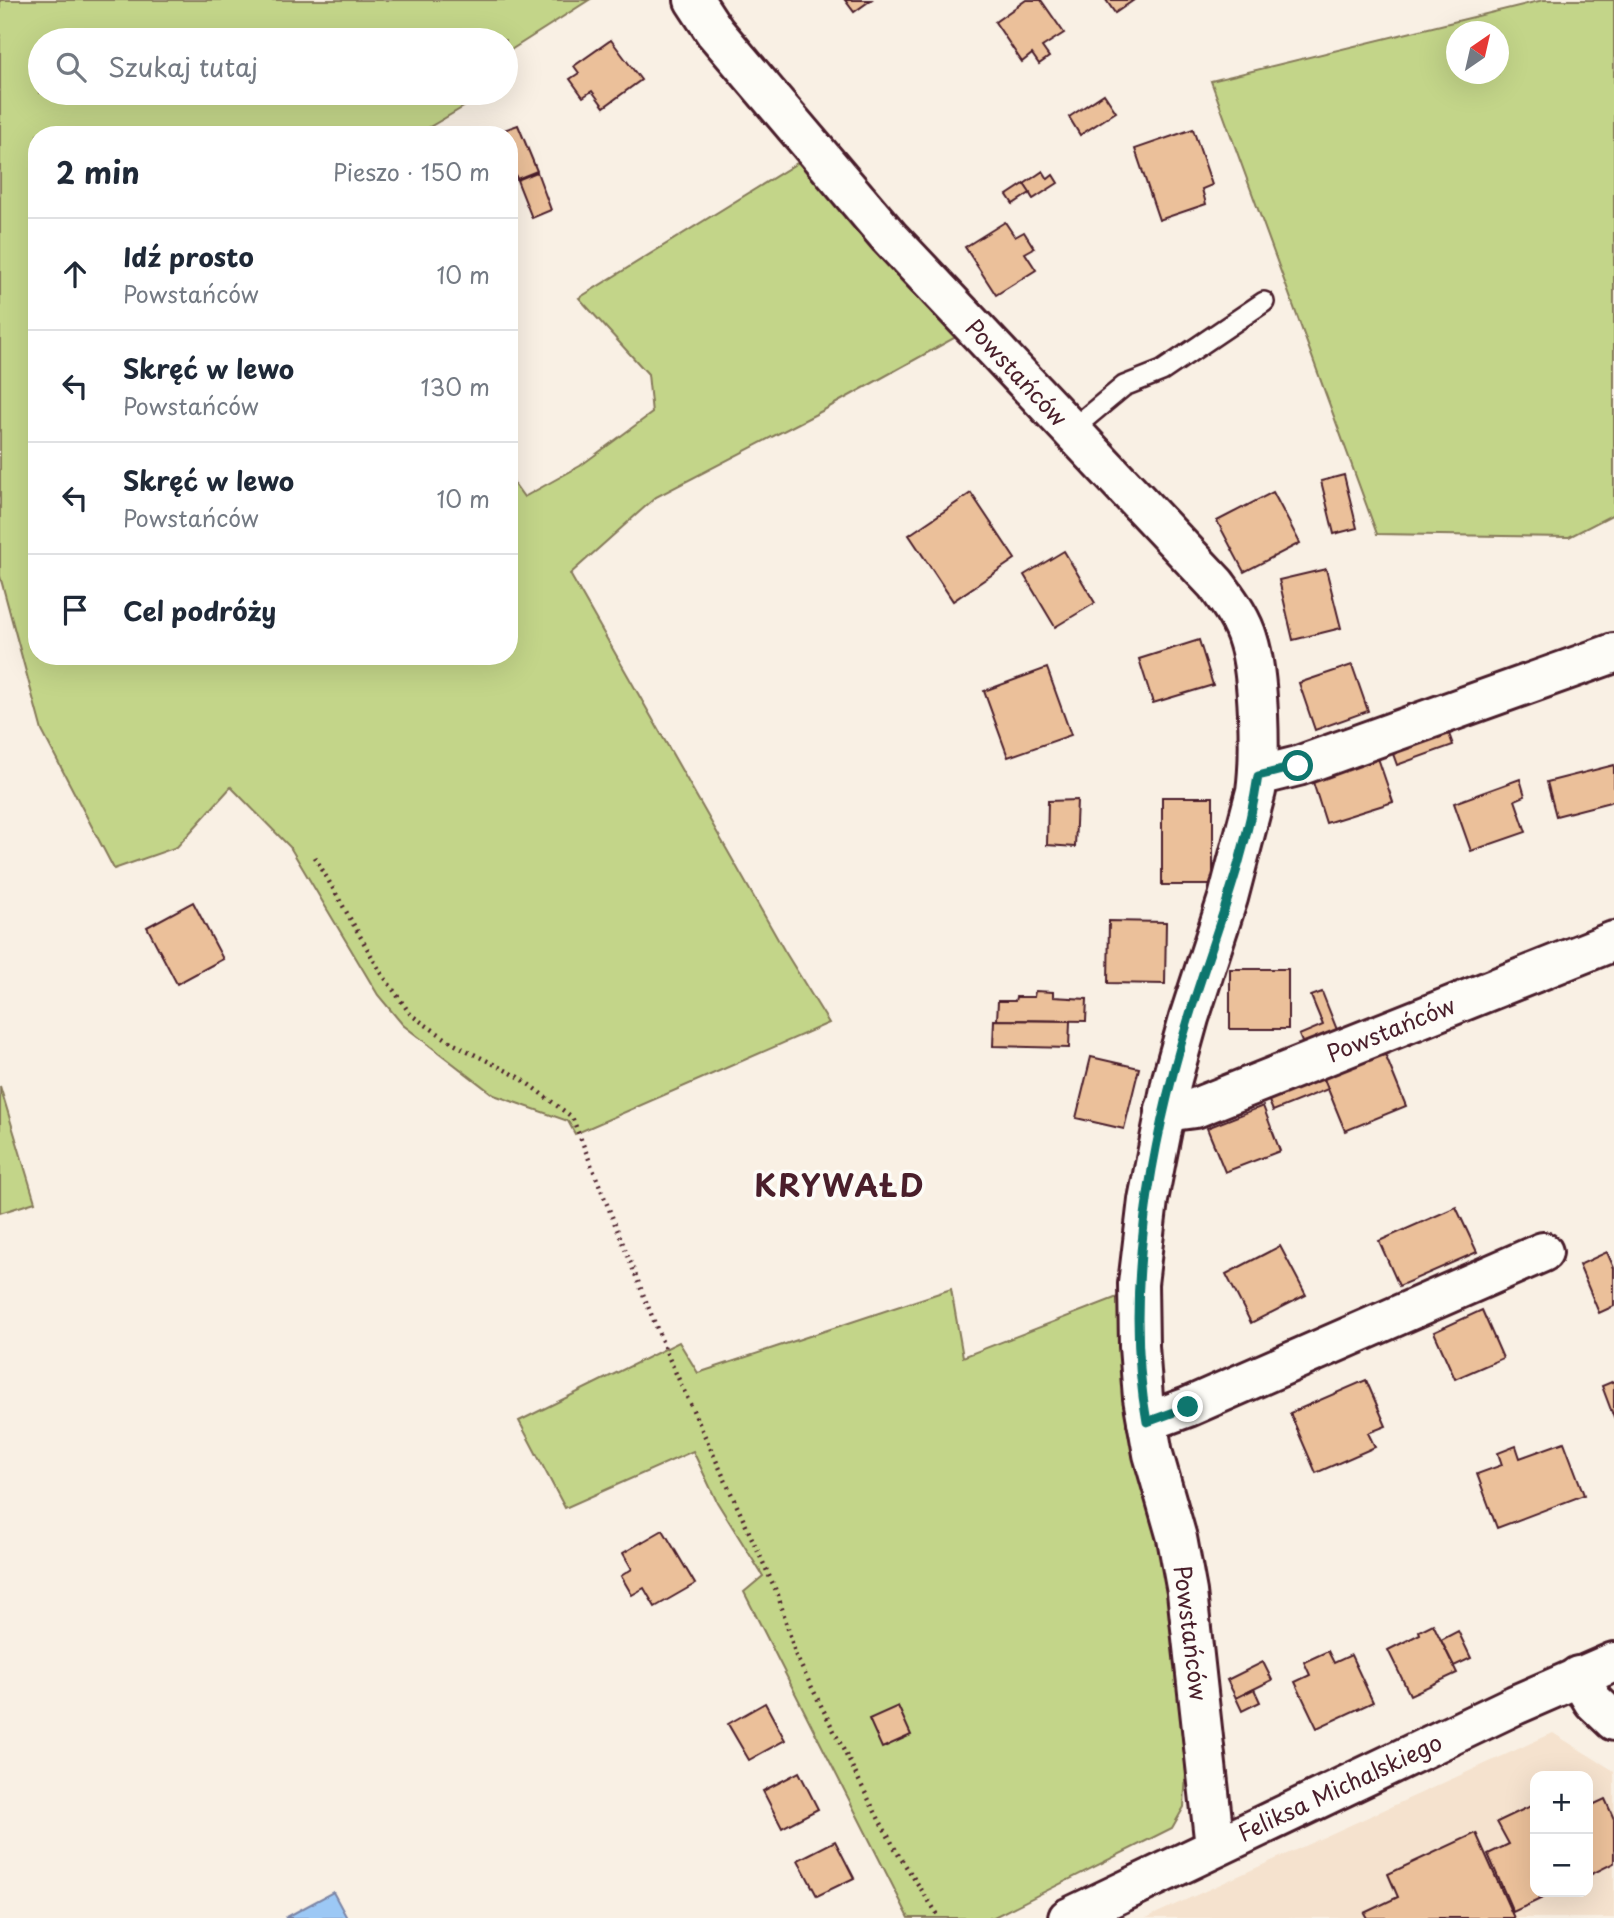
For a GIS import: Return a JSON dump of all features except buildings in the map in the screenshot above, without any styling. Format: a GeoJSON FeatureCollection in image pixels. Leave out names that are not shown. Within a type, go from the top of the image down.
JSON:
{"type":"FeatureCollection","features":[{"type":"Feature","properties":{"kind":"street","name":"Powstańców"},"geometry":{"type":"LineString","coordinates":[[694,0],[715,32],[860,204],[1070,431],[1199,565],[1237,614],[1249,641],[1256,698],[1258,776],[1234,875],[1189,1018],[1165,1109],[1148,1200],[1138,1284],[1140,1372],[1147,1422],[1187,1592],[1216,1847]]}},
{"type":"Feature","properties":{"kind":"street"},"geometry":{"type":"LineString","coordinates":[[1258,776],[1298,766],[1614,653]]}},
{"type":"Feature","properties":{"kind":"street","name":"Powstańców"},"geometry":{"type":"LineString","coordinates":[[1165,1109],[1195,1108],[1614,941]]}},
{"type":"Feature","properties":{"kind":"street"},"geometry":{"type":"LineString","coordinates":[[1147,1422],[1188,1407],[1544,1252]]}},
{"type":"Feature","properties":{"kind":"street","name":"Feliksa Michalskiego"},"geometry":{"type":"LineString","coordinates":[[1068,1918],[1614,1661]]}},
{"type":"Feature","properties":{"kind":"street"},"geometry":{"type":"LineString","coordinates":[[1578,1676],[1593,1700],[1614,1721]]}},
{"type":"Feature","properties":{"kind":"lane"},"geometry":{"type":"LineString","coordinates":[[1070,431],[1124,386],[1162,371],[1264,302]]}},
{"type":"Feature","properties":{"kind":"path"},"geometry":{"type":"LineString","coordinates":[[315,858],[380,971],[411,1015],[454,1044],[519,1076],[572,1117],[668,1356],[778,1595],[796,1656],[876,1814],[898,1854],[940,1918]]}},
{"type":"Feature","properties":{"kind":"shaded area"},"geometry":{"type":"Polygon","coordinates":[[[1553,1733],[1614,1771],[1614,1918],[1146,1918],[1553,1733]]]}},
{"type":"Feature","properties":{"kind":"green space"},"geometry":{"type":"Polygon","coordinates":[[[0,0],[589,0],[518,45],[518,28],[28,28],[28,105],[467,105],[431,126],[28,126],[28,665],[518,665],[518,489],[524,497],[580,466],[652,413],[648,374],[579,298],[802,160],[956,337],[822,411],[656,497],[570,574],[784,950],[829,1023],[575,1134],[568,1121],[494,1095],[403,1025],[378,995],[290,847],[231,787],[177,847],[114,869],[42,731],[0,576],[0,0]]]}},
{"type":"Feature","properties":{"kind":"green space"},"geometry":{"type":"Polygon","coordinates":[[[1543,0],[1614,0],[1614,514],[1569,537],[1377,534],[1211,81],[1446,24],[1446,84],[1509,84],[1509,21],[1457,21],[1543,0]]]}},
{"type":"Feature","properties":{"kind":"green space"},"geometry":{"type":"Polygon","coordinates":[[[0,1086],[35,1202],[0,1213],[0,1086]]]}},
{"type":"Feature","properties":{"kind":"green space"},"geometry":{"type":"Polygon","coordinates":[[[951,1289],[963,1357],[1120,1296],[1120,1365],[1125,1412],[1160,1551],[1168,1594],[1186,1772],[1184,1807],[1172,1828],[992,1918],[909,1918],[744,1592],[763,1576],[717,1502],[693,1451],[565,1508],[519,1421],[679,1342],[698,1373],[951,1289]]]}},
{"type":"Feature","properties":{"kind":"water"},"geometry":{"type":"Polygon","coordinates":[[[333,1892],[347,1918],[285,1918],[333,1892]]]}},
{"type":"Feature","properties":{"kind":"district","name":"KRYWAŁD"},"geometry":{"type":"Point","coordinates":[840,1187]}},
{"type":"Feature","properties":{"kind":"route"},"geometry":{"type":"LineString","coordinates":[[1188,1407],[1147,1422],[1140,1372],[1140,1255],[1159,1136],[1189,1018],[1238,864],[1258,776],[1298,766]]}}]}
